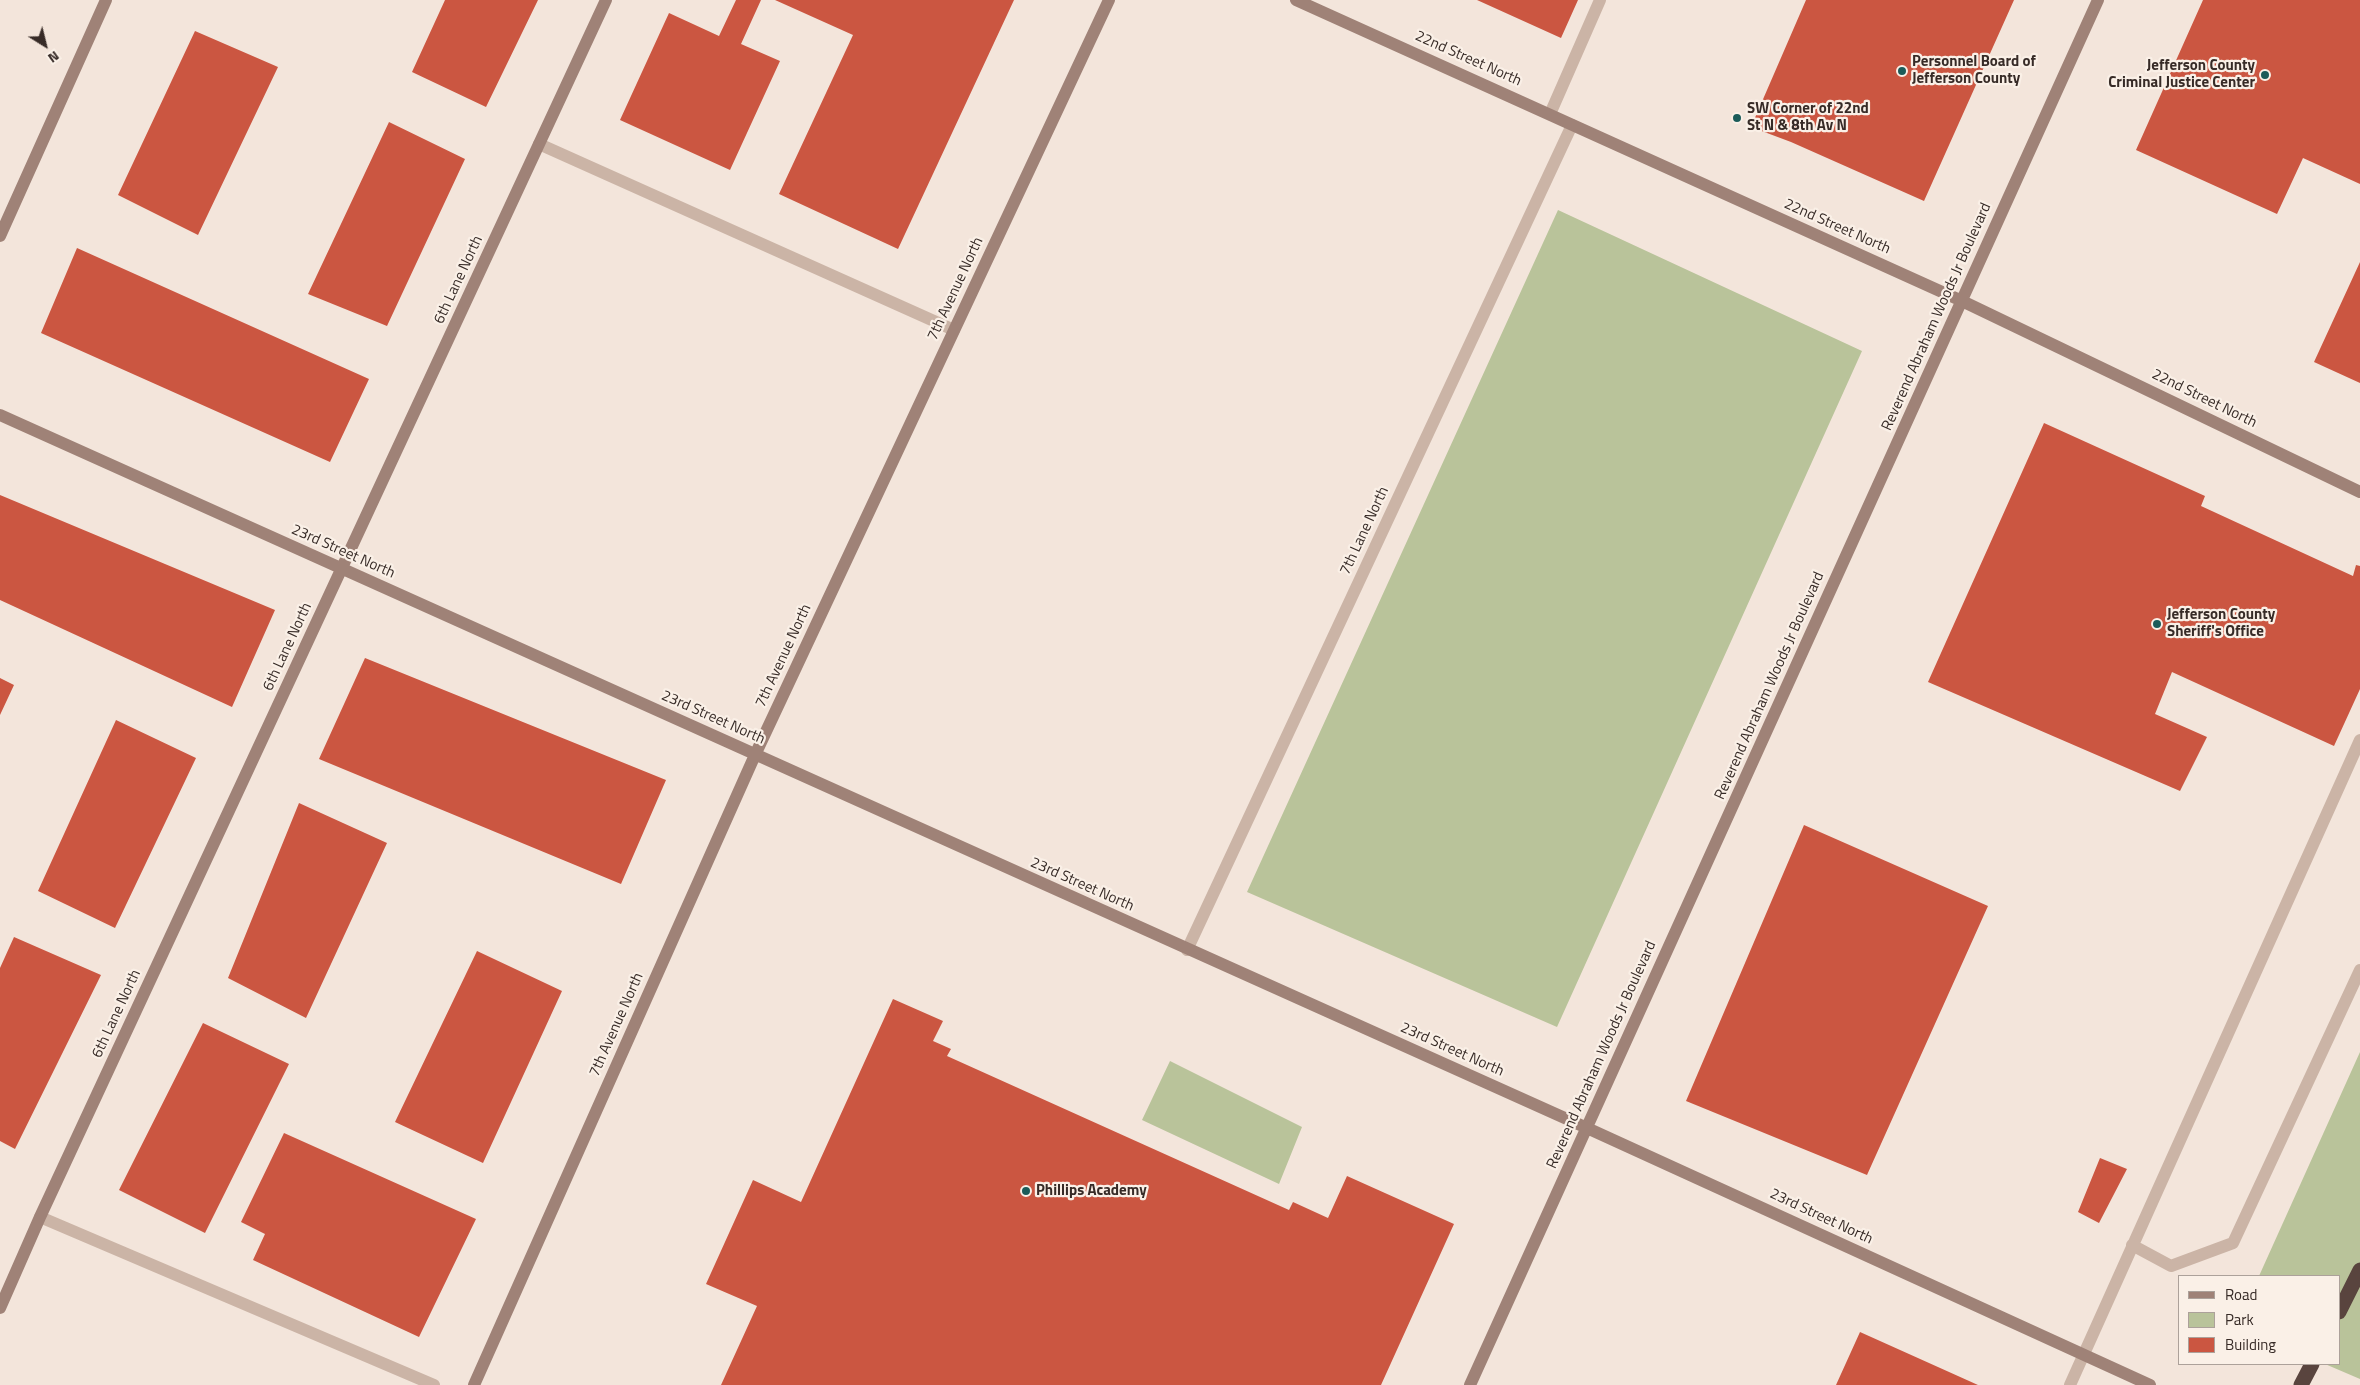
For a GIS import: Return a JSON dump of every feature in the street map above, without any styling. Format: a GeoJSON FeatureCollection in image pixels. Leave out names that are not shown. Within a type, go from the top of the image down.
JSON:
{"type":"FeatureCollection","features":[{"type":"Feature","properties":{"kind":"highway"},"geometry":{"type":"LineString","coordinates":[[2340,1310],[2360,1270]]}},
{"type":"Feature","properties":{"kind":"highway"},"geometry":{"type":"LineString","coordinates":[[2301,1385],[2311,1365]]}},
{"type":"Feature","properties":{"kind":"street"},"geometry":{"type":"LineString","coordinates":[[0,236],[106,0]]}},
{"type":"Feature","properties":{"kind":"street","name":"6th Lane North"},"geometry":{"type":"LineString","coordinates":[[0,1308],[40,1217],[343,570],[606,0]]}},
{"type":"Feature","properties":{"kind":"street","name":"7th Avenue North"},"geometry":{"type":"LineString","coordinates":[[474,1385],[755,756],[1109,0]]}},
{"type":"Feature","properties":{"kind":"street","name":"22nd Street North"},"geometry":{"type":"LineString","coordinates":[[1296,0],[1962,301],[2360,492]]}},
{"type":"Feature","properties":{"kind":"street","name":"Reverend Abraham Woods Jr Boulevard"},"geometry":{"type":"LineString","coordinates":[[1470,1385],[2098,0]]}},
{"type":"Feature","properties":{"kind":"street","name":"23rd Street North"},"geometry":{"type":"LineString","coordinates":[[0,415],[755,756],[1587,1128],[2150,1385]]}},
{"type":"Feature","properties":{"kind":"lane"},"geometry":{"type":"LineString","coordinates":[[1550,114],[1600,0]]}},
{"type":"Feature","properties":{"kind":"lane","name":"7th Lane North"},"geometry":{"type":"LineString","coordinates":[[1187,950],[1572,125]]}},
{"type":"Feature","properties":{"kind":"lane"},"geometry":{"type":"LineString","coordinates":[[539,144],[954,330]]}},
{"type":"Feature","properties":{"kind":"lane"},"geometry":{"type":"LineString","coordinates":[[2070,1385],[2360,740]]}},
{"type":"Feature","properties":{"kind":"lane"},"geometry":{"type":"LineString","coordinates":[[2132,1245],[2171,1266],[2233,1242],[2360,970]]}},
{"type":"Feature","properties":{"kind":"lane"},"geometry":{"type":"LineString","coordinates":[[40,1217],[434,1385]]}},
{"type":"Feature","properties":{"kind":"green space"},"geometry":{"type":"Polygon","coordinates":[[[1558,210],[1862,351],[1557,1027],[1247,892],[1558,210]]]}},
{"type":"Feature","properties":{"kind":"green space"},"geometry":{"type":"Polygon","coordinates":[[[2360,1052],[2360,1379],[2327,1365],[2340,1365],[2340,1275],[2259,1275],[2360,1052]]]}},
{"type":"Feature","properties":{"kind":"green space"},"geometry":{"type":"Polygon","coordinates":[[[1170,1061],[1302,1127],[1279,1184],[1142,1120],[1170,1061]]]}},
{"type":"Feature","properties":{"kind":"building"},"geometry":{"type":"Polygon","coordinates":[[[445,0],[538,0],[486,107],[412,72],[445,0]]]}},
{"type":"Feature","properties":{"kind":"building"},"geometry":{"type":"Polygon","coordinates":[[[736,0],[761,0],[741,44],[780,61],[730,170],[620,120],[669,13],[719,36],[736,0]]]}},
{"type":"Feature","properties":{"kind":"building"},"geometry":{"type":"Polygon","coordinates":[[[775,0],[1014,0],[898,249],[779,194],[853,35],[775,0]]]}},
{"type":"Feature","properties":{"kind":"building"},"geometry":{"type":"Polygon","coordinates":[[[1477,0],[1578,0],[1561,38],[1477,0]]]}},
{"type":"Feature","properties":{"kind":"building","name":"Personnel Board of Jefferson County"},"geometry":{"type":"Polygon","coordinates":[[[1806,0],[2014,0],[1924,201],[1791,142],[1751,127],[1806,0]]]}},
{"type":"Feature","properties":{"kind":"building","name":"Jefferson County Criminal Justice Center"},"geometry":{"type":"Polygon","coordinates":[[[2203,0],[2360,0],[2360,184],[2303,158],[2277,214],[2136,150],[2203,0]]]}},
{"type":"Feature","properties":{"kind":"building"},"geometry":{"type":"Polygon","coordinates":[[[195,31],[278,67],[198,235],[118,195],[195,31]]]}},
{"type":"Feature","properties":{"kind":"building"},"geometry":{"type":"Polygon","coordinates":[[[389,122],[465,159],[387,326],[308,294],[389,122]]]}},
{"type":"Feature","properties":{"kind":"building"},"geometry":{"type":"Polygon","coordinates":[[[77,248],[369,379],[330,462],[41,333],[77,248]]]}},
{"type":"Feature","properties":{"kind":"building"},"geometry":{"type":"Polygon","coordinates":[[[2360,262],[2360,383],[2314,362],[2360,262]]]}},
{"type":"Feature","properties":{"kind":"building","name":"Jefferson County Sheriff's Office"},"geometry":{"type":"Polygon","coordinates":[[[2044,423],[2205,496],[2201,506],[2353,576],[2356,565],[2360,566],[2360,689],[2334,746],[2172,672],[2155,714],[2207,737],[2180,791],[1928,682],[2044,423]]]}},
{"type":"Feature","properties":{"kind":"building"},"geometry":{"type":"Polygon","coordinates":[[[0,495],[275,610],[232,707],[0,600],[0,495]]]}},
{"type":"Feature","properties":{"kind":"building"},"geometry":{"type":"Polygon","coordinates":[[[365,658],[666,780],[621,884],[319,759],[365,658]]]}},
{"type":"Feature","properties":{"kind":"building"},"geometry":{"type":"Polygon","coordinates":[[[0,678],[14,685],[0,715],[0,678]]]}},
{"type":"Feature","properties":{"kind":"building"},"geometry":{"type":"Polygon","coordinates":[[[116,720],[196,758],[115,928],[38,891],[116,720]]]}},
{"type":"Feature","properties":{"kind":"building"},"geometry":{"type":"Polygon","coordinates":[[[299,803],[387,843],[306,1018],[228,978],[299,803]]]}},
{"type":"Feature","properties":{"kind":"building"},"geometry":{"type":"Polygon","coordinates":[[[1804,825],[1988,906],[1867,1175],[1686,1101],[1804,825]]]}},
{"type":"Feature","properties":{"kind":"building"},"geometry":{"type":"Polygon","coordinates":[[[14,937],[101,975],[15,1149],[0,1141],[0,968],[14,937]]]}},
{"type":"Feature","properties":{"kind":"building"},"geometry":{"type":"Polygon","coordinates":[[[477,951],[562,991],[483,1163],[395,1122],[477,951]]]}},
{"type":"Feature","properties":{"kind":"building","name":"Phillips Academy"},"geometry":{"type":"Polygon","coordinates":[[[893,999],[943,1021],[933,1041],[951,1049],[947,1056],[1289,1210],[1293,1202],[1328,1218],[1347,1176],[1454,1224],[1381,1385],[721,1385],[757,1306],[706,1284],[753,1180],[801,1202],[893,999]]]}},
{"type":"Feature","properties":{"kind":"building"},"geometry":{"type":"Polygon","coordinates":[[[203,1023],[289,1064],[205,1233],[119,1190],[203,1023]]]}},
{"type":"Feature","properties":{"kind":"building"},"geometry":{"type":"Polygon","coordinates":[[[284,1133],[476,1219],[419,1337],[253,1260],[265,1234],[241,1222],[284,1133]]]}},
{"type":"Feature","properties":{"kind":"building"},"geometry":{"type":"Polygon","coordinates":[[[2100,1158],[2127,1169],[2099,1223],[2078,1212],[2100,1158]]]}},
{"type":"Feature","properties":{"kind":"building"},"geometry":{"type":"Polygon","coordinates":[[[1860,1332],[1978,1385],[1836,1385],[1860,1332]]]}},
{"type":"Feature","properties":{"kind":"place","name":"Personnel Board of Jefferson County"},"geometry":{"type":"Point","coordinates":[1902,71]}},
{"type":"Feature","properties":{"kind":"place","name":"Jefferson County Criminal Justice Center"},"geometry":{"type":"Point","coordinates":[2265,75]}},
{"type":"Feature","properties":{"kind":"place","name":"SW Corner of 22nd St N & 8th Av N"},"geometry":{"type":"Point","coordinates":[1737,118]}},
{"type":"Feature","properties":{"kind":"place","name":"Jefferson County Sheriff's Office"},"geometry":{"type":"Point","coordinates":[2157,624]}},
{"type":"Feature","properties":{"kind":"place","name":"Phillips Academy"},"geometry":{"type":"Point","coordinates":[1026,1191]}}]}
